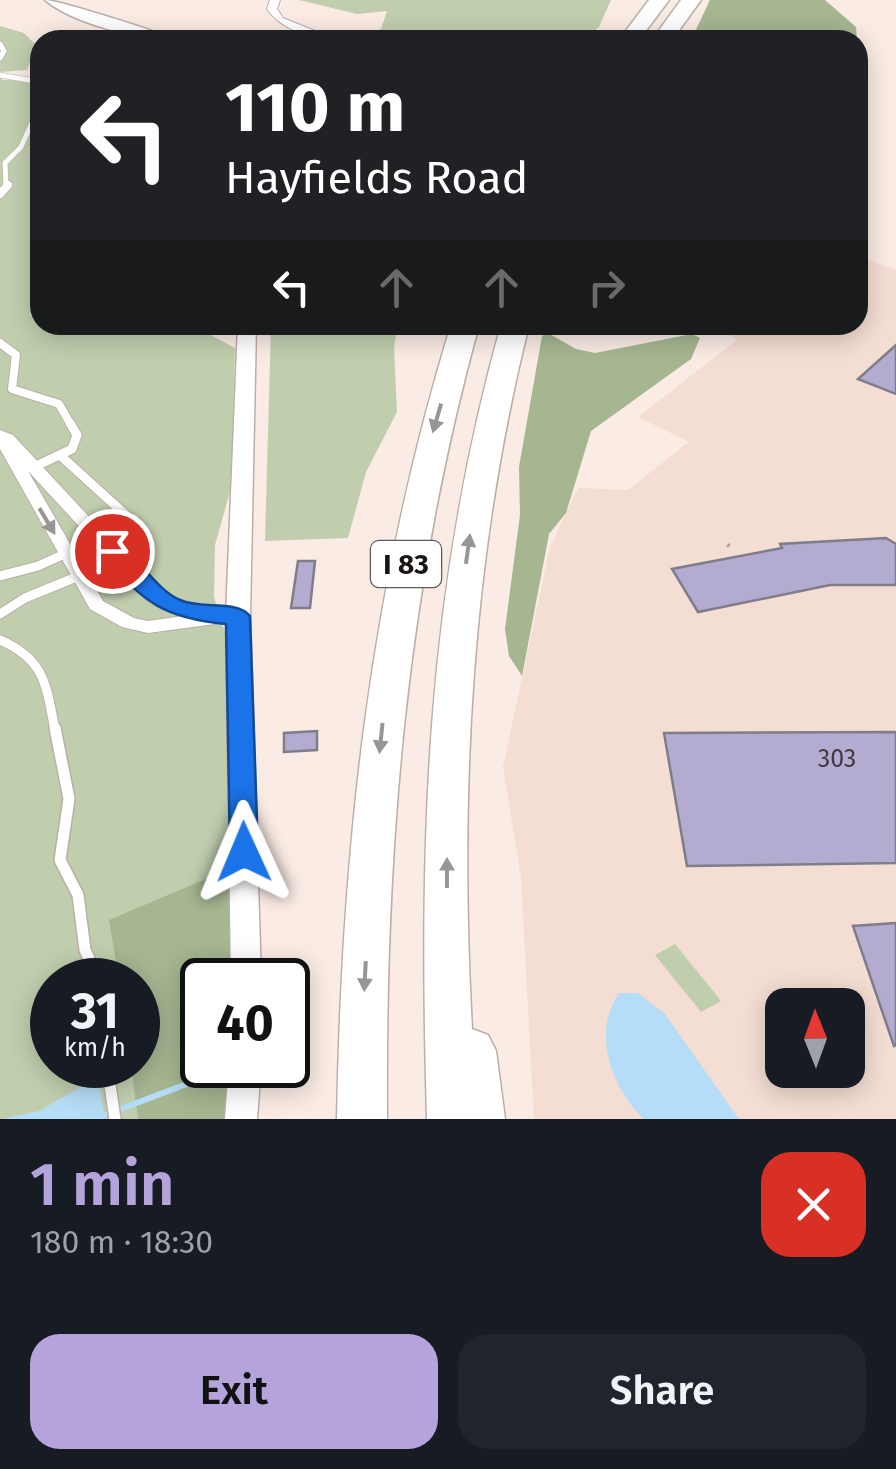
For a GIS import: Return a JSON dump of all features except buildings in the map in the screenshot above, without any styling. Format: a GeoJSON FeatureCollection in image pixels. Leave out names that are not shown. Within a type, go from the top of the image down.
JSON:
{"type":"FeatureCollection","features":[{"type":"Feature","properties":{"kind":"highway"},"geometry":{"type":"LineString","coordinates":[[636,30],[659,0]]}},
{"type":"Feature","properties":{"kind":"highway"},"geometry":{"type":"LineString","coordinates":[[669,30],[691,0]]}},
{"type":"Feature","properties":{"kind":"highway","name":"I 83"},"geometry":{"type":"LineString","coordinates":[[361,1113],[374,809],[389,666],[419,492],[463,335]]}},
{"type":"Feature","properties":{"kind":"highway","name":"I 83"},"geometry":{"type":"LineString","coordinates":[[452,1119],[447,970],[448,780],[459,614],[486,438],[512,335]]}},
{"type":"Feature","properties":{"kind":"highway"},"geometry":{"type":"LineString","coordinates":[[447,970],[466,984],[480,1119]]}},
{"type":"Feature","properties":{"kind":"street"},"geometry":{"type":"LineString","coordinates":[[51,0],[74,13],[133,30]]}},
{"type":"Feature","properties":{"kind":"street"},"geometry":{"type":"LineString","coordinates":[[275,0],[272,9],[279,20],[306,30]]}},
{"type":"Feature","properties":{"kind":"street"},"geometry":{"type":"LineString","coordinates":[[246,958],[238,616],[247,335]]}},
{"type":"Feature","properties":{"kind":"street"},"geometry":{"type":"LineString","coordinates":[[0,433],[36,466],[143,587],[170,605],[190,612],[238,616]]}},
{"type":"Feature","properties":{"kind":"street"},"geometry":{"type":"LineString","coordinates":[[0,433],[96,604],[129,623],[177,625],[238,616]]}},
{"type":"Feature","properties":{"kind":"street"},"geometry":{"type":"LineString","coordinates":[[241,1119],[243,1088]]}},
{"type":"Feature","properties":{"kind":"lane"},"geometry":{"type":"LineString","coordinates":[[0,44],[4,51],[0,58]]}},
{"type":"Feature","properties":{"kind":"lane"},"geometry":{"type":"LineString","coordinates":[[0,75],[30,80]]}},
{"type":"Feature","properties":{"kind":"lane"},"geometry":{"type":"LineString","coordinates":[[0,194],[9,184],[5,163],[21,147],[30,128]]}},
{"type":"Feature","properties":{"kind":"lane"},"geometry":{"type":"LineString","coordinates":[[0,343],[16,356],[12,389],[64,409],[77,442],[62,457],[36,466]]}},
{"type":"Feature","properties":{"kind":"lane"},"geometry":{"type":"LineString","coordinates":[[0,576],[66,553],[132,539],[134,522],[129,514],[80,482],[62,457]]}},
{"type":"Feature","properties":{"kind":"lane"},"geometry":{"type":"LineString","coordinates":[[0,614],[25,598],[80,577],[106,544]]}},
{"type":"Feature","properties":{"kind":"lane"},"geometry":{"type":"LineString","coordinates":[[0,640],[23,650],[44,676],[70,798],[60,860],[78,895],[89,958]]}},
{"type":"Feature","properties":{"kind":"lane"},"geometry":{"type":"LineString","coordinates":[[108,1088],[115,1119]]}},
{"type":"Feature","properties":{"kind":"shaded area"},"geometry":{"type":"Polygon","coordinates":[[[868,260],[896,270],[896,1119],[534,1119],[521,878],[503,767],[550,547],[578,488],[628,490],[689,442],[638,417],[738,339],[729,335],[868,335],[868,260]]]}},
{"type":"Feature","properties":{"kind":"green space"},"geometry":{"type":"Polygon","coordinates":[[[299,0],[611,0],[595,30],[378,30],[387,11],[357,14],[299,0]]]}},
{"type":"Feature","properties":{"kind":"green space"},"geometry":{"type":"Polygon","coordinates":[[[710,0],[825,0],[856,30],[696,30],[710,0]]]}},
{"type":"Feature","properties":{"kind":"green space"},"geometry":{"type":"Polygon","coordinates":[[[0,26],[24,33],[30,39],[27,70],[0,72],[0,26]]]}},
{"type":"Feature","properties":{"kind":"green space"},"geometry":{"type":"Polygon","coordinates":[[[0,72],[2,80],[30,79],[30,335],[211,335],[235,348],[231,488],[215,545],[214,597],[227,639],[227,958],[180,958],[180,1088],[207,1088],[208,1119],[0,1119],[0,72]]]}},
{"type":"Feature","properties":{"kind":"green space"},"geometry":{"type":"Polygon","coordinates":[[[271,335],[396,335],[397,412],[366,472],[348,538],[265,541],[271,335]]]}},
{"type":"Feature","properties":{"kind":"green space"},"geometry":{"type":"Polygon","coordinates":[[[552,335],[576,349],[595,353],[687,335],[700,338],[691,359],[591,431],[566,513],[549,534],[522,676],[509,656],[505,629],[520,515],[519,467],[542,336],[552,335]]]}},
{"type":"Feature","properties":{"kind":"green space"},"geometry":{"type":"Polygon","coordinates":[[[234,867],[237,958],[180,958],[180,1088],[231,1088],[229,1119],[138,1119],[134,1088],[160,1088],[160,958],[115,958],[109,920],[234,867]]]}},
{"type":"Feature","properties":{"kind":"green space"},"geometry":{"type":"Polygon","coordinates":[[[675,944],[721,1001],[701,1012],[655,955],[675,944]]]}},
{"type":"Feature","properties":{"kind":"water"},"geometry":{"type":"Polygon","coordinates":[[[619,993],[638,993],[665,1014],[739,1119],[644,1119],[623,1092],[609,1060],[607,1025],[619,993]]]}},
{"type":"Feature","properties":{"kind":"water"},"geometry":{"type":"Polygon","coordinates":[[[79,1088],[100,1088],[105,1119],[2,1119],[39,1111],[79,1088]]]}},
{"type":"Feature","properties":{"kind":"waterway"},"geometry":{"type":"LineString","coordinates":[[94,1119],[180,1087]]}},
{"type":"Feature","properties":{"kind":"route"},"geometry":{"type":"LineString","coordinates":[[112,551],[143,587],[170,605],[190,612],[238,616],[244,852]]}}]}
